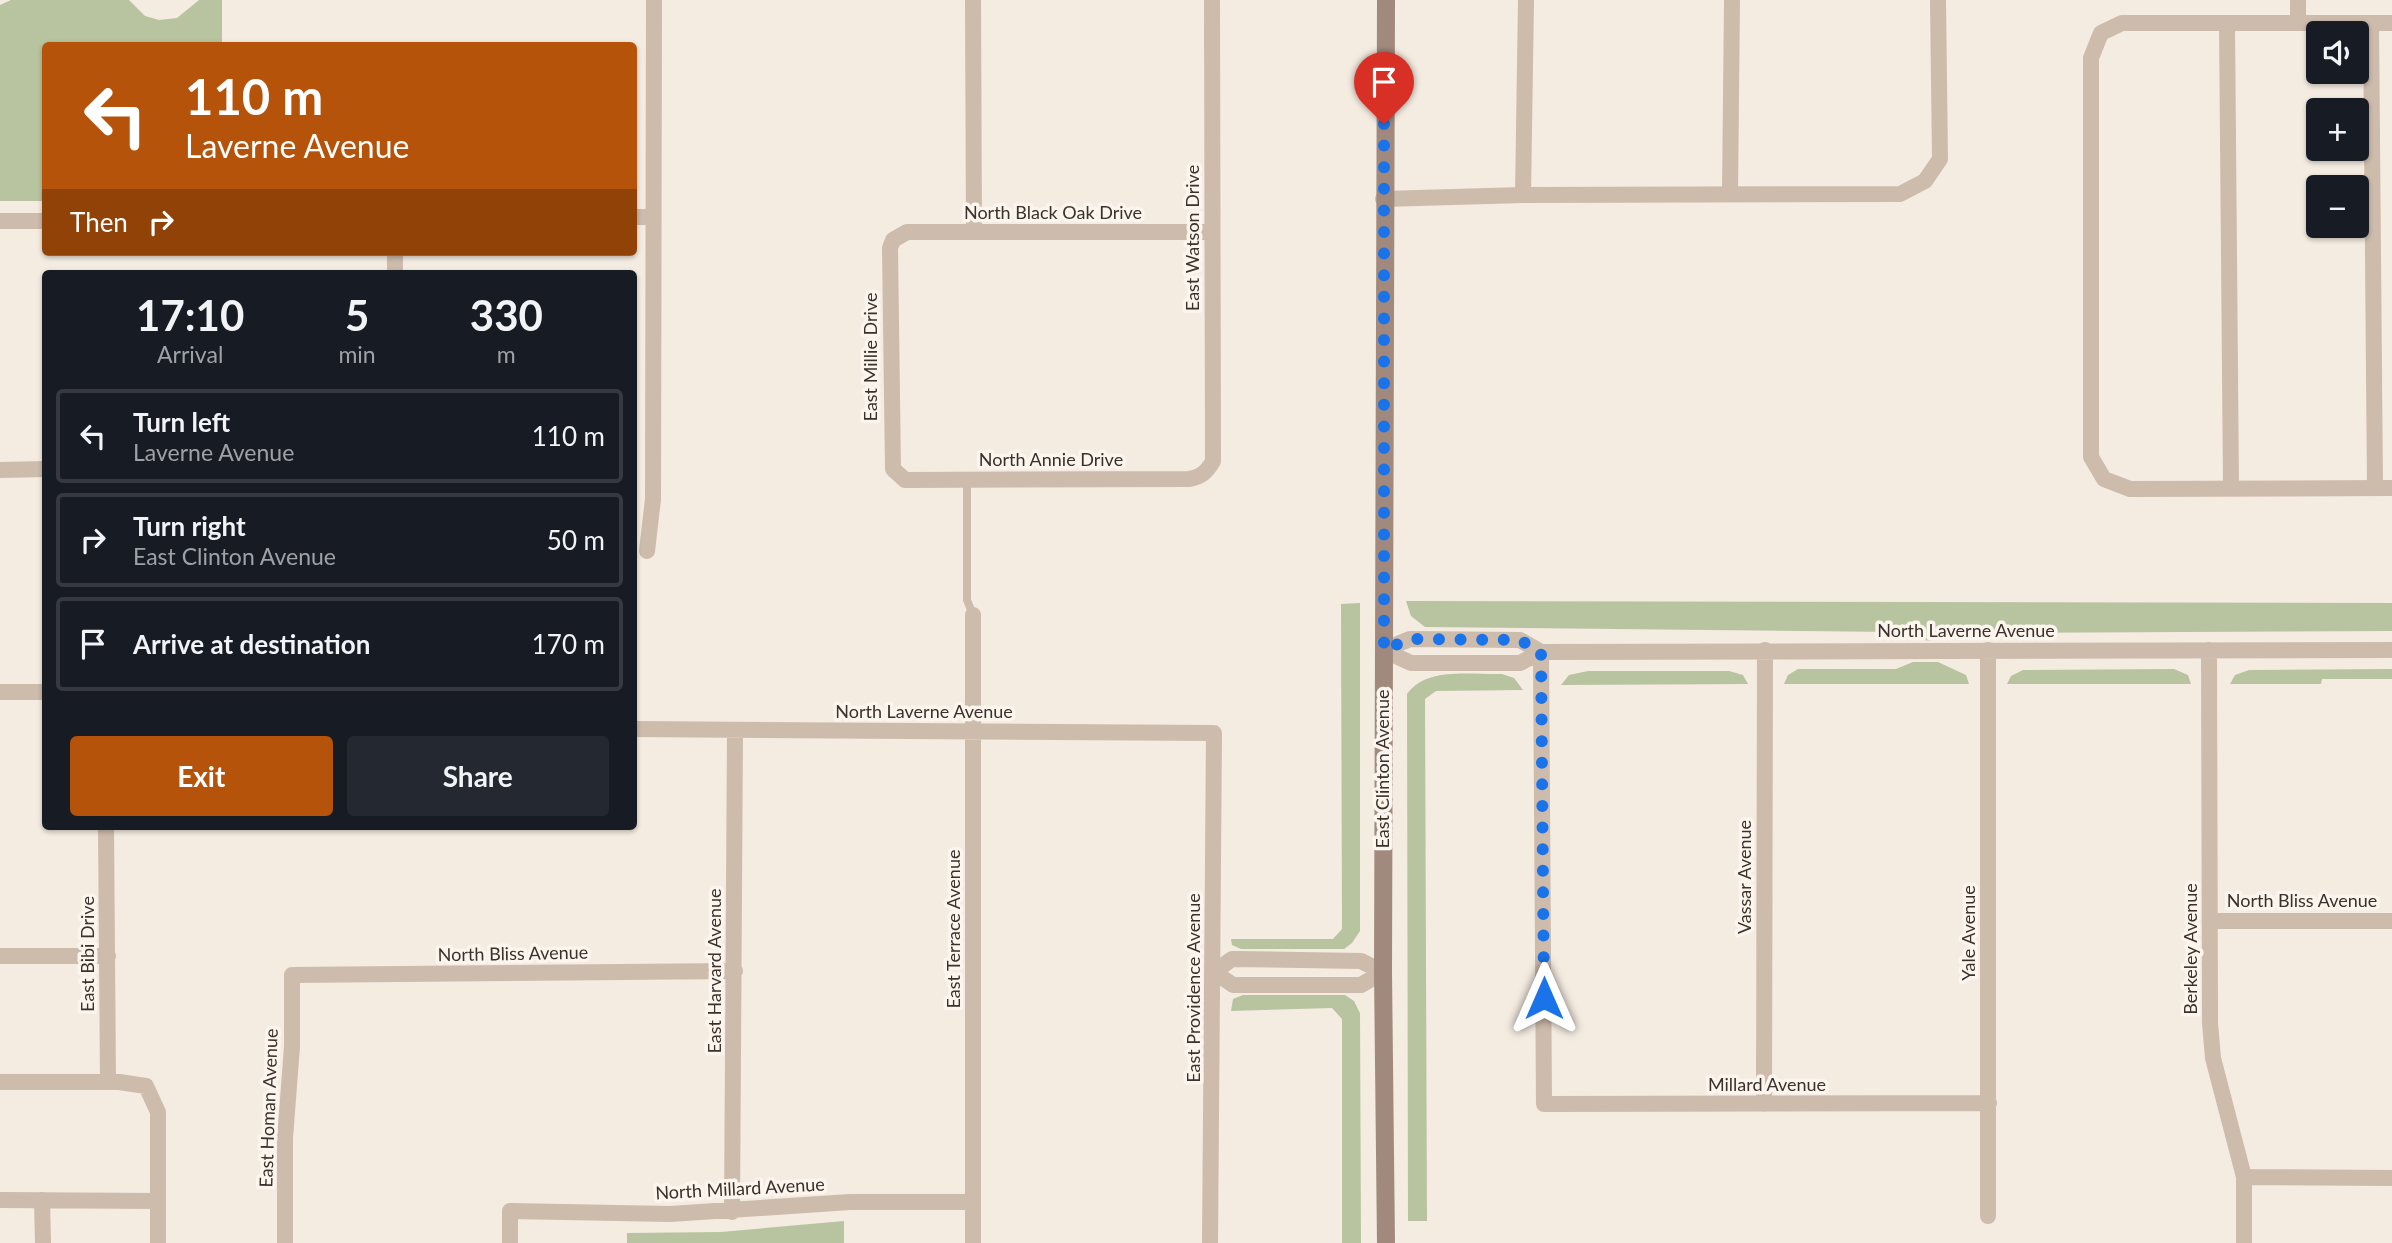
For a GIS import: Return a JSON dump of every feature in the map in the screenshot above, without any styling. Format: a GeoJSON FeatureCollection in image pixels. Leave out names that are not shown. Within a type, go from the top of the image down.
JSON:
{"type":"FeatureCollection","features":[{"type":"Feature","properties":{"kind":"street"},"geometry":{"type":"LineString","coordinates":[[647,551],[653,499],[654,0]]}},
{"type":"Feature","properties":{"kind":"street"},"geometry":{"type":"LineString","coordinates":[[974,0],[974,232]]}},
{"type":"Feature","properties":{"kind":"street","name":"East Watson Drive"},"geometry":{"type":"LineString","coordinates":[[1204,473],[1213,461],[1212,0]]}},
{"type":"Feature","properties":{"kind":"street","name":"East Clinton Avenue"},"geometry":{"type":"LineString","coordinates":[[1385,0],[1383,972],[1386,1243]]}},
{"type":"Feature","properties":{"kind":"street"},"geometry":{"type":"LineString","coordinates":[[1523,195],[1526,0]]}},
{"type":"Feature","properties":{"kind":"street"},"geometry":{"type":"LineString","coordinates":[[1730,194],[1732,0]]}},
{"type":"Feature","properties":{"kind":"street"},"geometry":{"type":"LineString","coordinates":[[1384,199],[1523,195],[1900,194],[1926,181],[1940,159],[1938,0]]}},
{"type":"Feature","properties":{"kind":"street"},"geometry":{"type":"LineString","coordinates":[[2298,0],[2298,23]]}},
{"type":"Feature","properties":{"kind":"street"},"geometry":{"type":"LineString","coordinates":[[2392,23],[2122,23],[2101,33],[2091,58],[2091,457],[2104,479],[2130,489],[2392,488]]}},
{"type":"Feature","properties":{"kind":"street"},"geometry":{"type":"LineString","coordinates":[[2227,23],[2231,488]]}},
{"type":"Feature","properties":{"kind":"street"},"geometry":{"type":"LineString","coordinates":[[2371,23],[2375,488]]}},
{"type":"Feature","properties":{"kind":"street"},"geometry":{"type":"LineString","coordinates":[[637,217],[653,217]]}},
{"type":"Feature","properties":{"kind":"street"},"geometry":{"type":"LineString","coordinates":[[0,221],[42,221]]}},
{"type":"Feature","properties":{"kind":"street","name":"North Black Oak Drive"},"geometry":{"type":"LineString","coordinates":[[895,238],[907,232],[1212,232]]}},
{"type":"Feature","properties":{"kind":"street","name":"East Millie Drive"},"geometry":{"type":"LineString","coordinates":[[895,238],[890,248],[891,460],[898,476]]}},
{"type":"Feature","properties":{"kind":"street"},"geometry":{"type":"LineString","coordinates":[[0,470],[42,469]]}},
{"type":"Feature","properties":{"kind":"street","name":"North Annie Drive"},"geometry":{"type":"LineString","coordinates":[[898,476],[905,480],[1189,479],[1204,473]]}},
{"type":"Feature","properties":{"kind":"street","name":"East Terrace Avenue"},"geometry":{"type":"LineString","coordinates":[[973,615],[973,1243]]}},
{"type":"Feature","properties":{"kind":"street"},"geometry":{"type":"LineString","coordinates":[[1384,650],[1410,639],[1520,640],[1541,652]]}},
{"type":"Feature","properties":{"kind":"street"},"geometry":{"type":"LineString","coordinates":[[1384,650],[1410,663],[1520,663],[1541,652]]}},
{"type":"Feature","properties":{"kind":"street","name":"Vassar Avenue"},"geometry":{"type":"LineString","coordinates":[[1764,1104],[1765,650]]}},
{"type":"Feature","properties":{"kind":"street","name":"Yale Avenue"},"geometry":{"type":"LineString","coordinates":[[1988,650],[1988,1216]]}},
{"type":"Feature","properties":{"kind":"street","name":"Berkeley Avenue"},"geometry":{"type":"LineString","coordinates":[[2209,650],[2210,1023],[2213,1058],[2244,1177],[2244,1243]]}},
{"type":"Feature","properties":{"kind":"street","name":"North Laverne Avenue"},"geometry":{"type":"LineString","coordinates":[[1541,652],[2392,650]]}},
{"type":"Feature","properties":{"kind":"street","name":"Millard Avenue"},"geometry":{"type":"LineString","coordinates":[[1541,652],[1544,1104],[1989,1103]]}},
{"type":"Feature","properties":{"kind":"street"},"geometry":{"type":"LineString","coordinates":[[0,692],[42,692]]}},
{"type":"Feature","properties":{"kind":"street","name":"North Laverne Avenue"},"geometry":{"type":"LineString","coordinates":[[637,729],[1213,733]]}},
{"type":"Feature","properties":{"kind":"street","name":"East Harvard Avenue"},"geometry":{"type":"LineString","coordinates":[[732,1212],[735,730]]}},
{"type":"Feature","properties":{"kind":"street","name":"East Providence Avenue"},"geometry":{"type":"LineString","coordinates":[[1210,1243],[1213,733]]}},
{"type":"Feature","properties":{"kind":"street","name":"East Bibi Drive"},"geometry":{"type":"LineString","coordinates":[[106,830],[108,1082]]}},
{"type":"Feature","properties":{"kind":"street","name":"North Bliss Avenue"},"geometry":{"type":"LineString","coordinates":[[2211,921],[2392,921]]}},
{"type":"Feature","properties":{"kind":"street"},"geometry":{"type":"LineString","coordinates":[[0,956],[108,956]]}},
{"type":"Feature","properties":{"kind":"street"},"geometry":{"type":"LineString","coordinates":[[1232,959],[1360,961],[1383,972],[1360,985],[1233,985],[1213,972],[1232,959]]}},
{"type":"Feature","properties":{"kind":"street","name":"North Bliss Avenue"},"geometry":{"type":"LineString","coordinates":[[292,975],[735,971]]}},
{"type":"Feature","properties":{"kind":"street","name":"East Homan Avenue"},"geometry":{"type":"LineString","coordinates":[[285,1243],[285,1138],[292,1047],[292,975]]}},
{"type":"Feature","properties":{"kind":"street"},"geometry":{"type":"LineString","coordinates":[[0,1082],[108,1082],[146,1086],[158,1112],[158,1243]]}},
{"type":"Feature","properties":{"kind":"street"},"geometry":{"type":"LineString","coordinates":[[2244,1177],[2392,1178]]}},
{"type":"Feature","properties":{"kind":"street"},"geometry":{"type":"LineString","coordinates":[[0,1200],[158,1201]]}},
{"type":"Feature","properties":{"kind":"street"},"geometry":{"type":"LineString","coordinates":[[42,1200],[43,1243]]}},
{"type":"Feature","properties":{"kind":"street","name":"North Millard Avenue"},"geometry":{"type":"LineString","coordinates":[[510,1243],[510,1211],[732,1212],[850,1202],[973,1202]]}},
{"type":"Feature","properties":{"kind":"lane"},"geometry":{"type":"LineString","coordinates":[[967,480],[967,600],[973,615]]}},
{"type":"Feature","properties":{"kind":"green space"},"geometry":{"type":"Polygon","coordinates":[[[11,0],[129,0],[145,16],[159,20],[177,18],[199,0],[222,0],[222,42],[42,42],[42,201],[0,201],[0,5],[11,0]]]}},
{"type":"Feature","properties":{"kind":"green space"},"geometry":{"type":"Polygon","coordinates":[[[1406,601],[2392,603],[2392,631],[1951,633],[1937,640],[1930,640],[1894,632],[1425,627],[1411,616],[1406,601]]]}},
{"type":"Feature","properties":{"kind":"green space"},"geometry":{"type":"Polygon","coordinates":[[[1360,603],[1360,931],[1344,949],[1241,949],[1232,945],[1231,939],[1333,939],[1342,929],[1341,604],[1360,603]]]}},
{"type":"Feature","properties":{"kind":"green space"},"geometry":{"type":"Polygon","coordinates":[[[1913,662],[1938,662],[1966,675],[1969,684],[1784,684],[1788,675],[1798,669],[1896,669],[1913,662]]]}},
{"type":"Feature","properties":{"kind":"green space"},"geometry":{"type":"Polygon","coordinates":[[[2174,669],[2188,675],[2191,684],[2007,684],[2011,676],[2023,670],[2174,669]]]}},
{"type":"Feature","properties":{"kind":"green space"},"geometry":{"type":"Polygon","coordinates":[[[2392,669],[2392,679],[2322,679],[2321,684],[2230,684],[2235,675],[2249,670],[2392,669]]]}},
{"type":"Feature","properties":{"kind":"green space"},"geometry":{"type":"Polygon","coordinates":[[[1588,671],[1729,671],[1743,675],[1748,684],[1561,685],[1569,675],[1588,671]]]}},
{"type":"Feature","properties":{"kind":"green space"},"geometry":{"type":"Polygon","coordinates":[[[1464,673],[1502,674],[1514,678],[1523,690],[1436,691],[1425,699],[1427,1221],[1408,1221],[1407,694],[1415,685],[1437,676],[1464,673]]]}},
{"type":"Feature","properties":{"kind":"green space"},"geometry":{"type":"Polygon","coordinates":[[[1243,995],[1345,995],[1354,1001],[1360,1013],[1361,1243],[1342,1243],[1342,1019],[1332,1008],[1231,1011],[1233,999],[1243,995]]]}},
{"type":"Feature","properties":{"kind":"green space"},"geometry":{"type":"Polygon","coordinates":[[[844,1221],[844,1243],[627,1243],[627,1233],[721,1232],[844,1221]]]}},
{"type":"Feature","properties":{"kind":"route"},"geometry":{"type":"LineString","coordinates":[[1384,124],[1384,650],[1410,639],[1520,640],[1541,652],[1544,998]]}}]}
